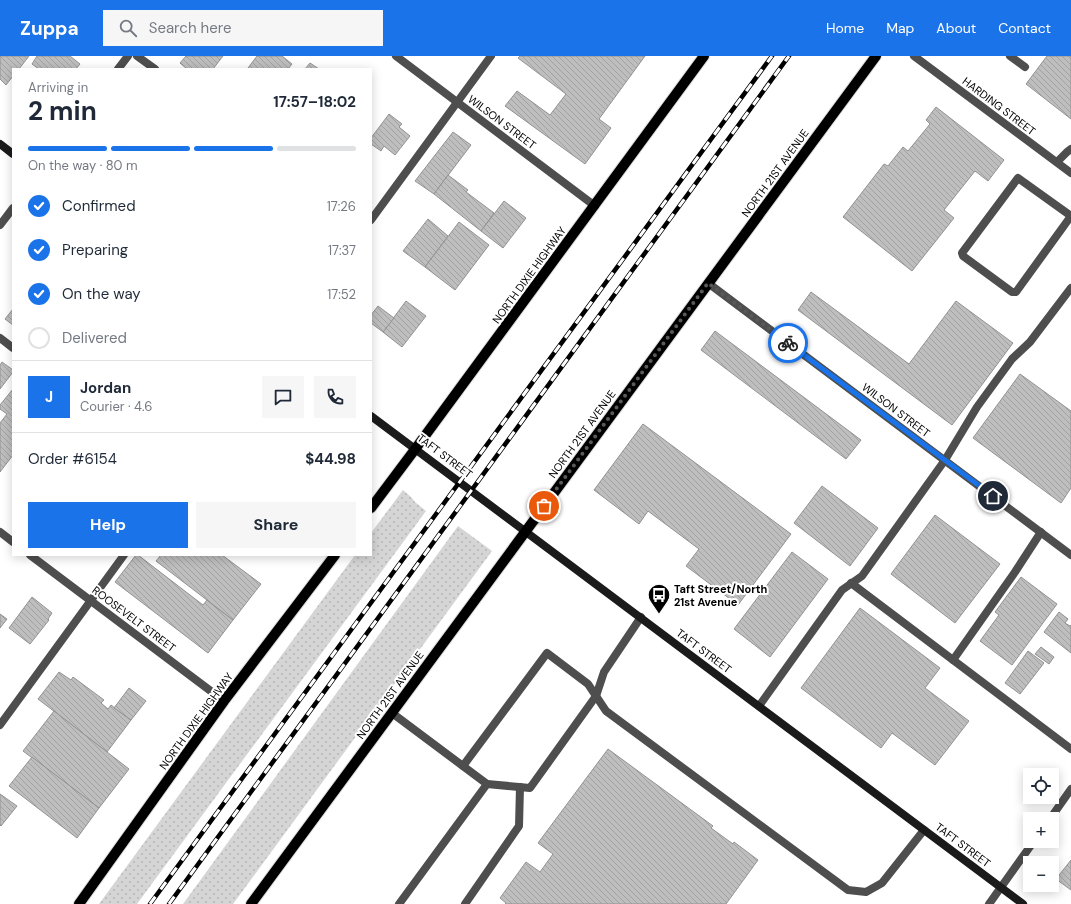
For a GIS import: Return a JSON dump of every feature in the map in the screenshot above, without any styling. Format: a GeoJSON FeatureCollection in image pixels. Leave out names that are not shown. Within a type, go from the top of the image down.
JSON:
{"type":"FeatureCollection","features":[{"type":"Feature","properties":{"kind":"main road","name":"NORTH DIXIE HIGHWAY"},"geometry":{"type":"LineString","coordinates":[[372,507],[595,206],[704,56]]}},
{"type":"Feature","properties":{"kind":"main road","name":"NORTH 21ST AVENUE"},"geometry":{"type":"LineString","coordinates":[[251,904],[876,56]]}},
{"type":"Feature","properties":{"kind":"main road","name":"NORTH DIXIE HIGHWAY"},"geometry":{"type":"LineString","coordinates":[[79,904],[224,701],[334,556]]}},
{"type":"Feature","properties":{"kind":"street"},"geometry":{"type":"LineString","coordinates":[[119,68],[128,56]]}},
{"type":"Feature","properties":{"kind":"street"},"geometry":{"type":"LineString","coordinates":[[137,56],[154,68]]}},
{"type":"Feature","properties":{"kind":"street","name":"WILSON STREET"},"geometry":{"type":"LineString","coordinates":[[396,56],[595,206]]}},
{"type":"Feature","properties":{"kind":"street"},"geometry":{"type":"LineString","coordinates":[[372,219],[491,56]]}},
{"type":"Feature","properties":{"kind":"street","name":"HARDING STREET"},"geometry":{"type":"LineString","coordinates":[[914,56],[1071,173]]}},
{"type":"Feature","properties":{"kind":"street"},"geometry":{"type":"LineString","coordinates":[[1010,56],[1025,67]]}},
{"type":"Feature","properties":{"kind":"street"},"geometry":{"type":"LineString","coordinates":[[0,144],[12,153]]}},
{"type":"Feature","properties":{"kind":"street"},"geometry":{"type":"LineString","coordinates":[[1057,162],[1071,149]]}},
{"type":"Feature","properties":{"kind":"street"},"geometry":{"type":"LineString","coordinates":[[1018,178],[1071,216],[1015,293],[963,256],[962,253],[1018,178]]}},
{"type":"Feature","properties":{"kind":"street"},"geometry":{"type":"LineString","coordinates":[[0,225],[12,209]]}},
{"type":"Feature","properties":{"kind":"street","name":"WILSON STREET"},"geometry":{"type":"LineString","coordinates":[[708,283],[1071,555]]}},
{"type":"Feature","properties":{"kind":"street"},"geometry":{"type":"LineString","coordinates":[[759,706],[842,590],[862,576],[945,460],[977,407],[1012,359],[1030,342],[1071,288]]}},
{"type":"Feature","properties":{"kind":"street"},"geometry":{"type":"LineString","coordinates":[[0,338],[12,347]]}},
{"type":"Feature","properties":{"kind":"street","name":"TAFT STREET"},"geometry":{"type":"LineString","coordinates":[[372,417],[416,448],[1023,904]]}},
{"type":"Feature","properties":{"kind":"street"},"geometry":{"type":"LineString","coordinates":[[0,532],[12,541]]}},
{"type":"Feature","properties":{"kind":"street"},"geometry":{"type":"LineString","coordinates":[[953,660],[1011,578],[1041,532]]}},
{"type":"Feature","properties":{"kind":"street","name":"ROOSEVELT STREET"},"geometry":{"type":"LineString","coordinates":[[31,556],[224,701]]}},
{"type":"Feature","properties":{"kind":"street"},"geometry":{"type":"LineString","coordinates":[[0,725],[123,556]]}},
{"type":"Feature","properties":{"kind":"street"},"geometry":{"type":"LineString","coordinates":[[851,583],[1071,749]]}},
{"type":"Feature","properties":{"kind":"street"},"geometry":{"type":"LineString","coordinates":[[392,713],[486,784],[530,788],[596,696],[604,672],[641,617]]}},
{"type":"Feature","properties":{"kind":"street"},"geometry":{"type":"LineString","coordinates":[[463,766],[547,653],[588,684],[606,711],[848,890],[866,892],[882,882],[924,830]]}},
{"type":"Feature","properties":{"kind":"street"},"geometry":{"type":"LineString","coordinates":[[400,904],[486,784]]}},
{"type":"Feature","properties":{"kind":"street"},"geometry":{"type":"LineString","coordinates":[[465,904],[519,826],[520,787]]}},
{"type":"Feature","properties":{"kind":"street"},"geometry":{"type":"LineString","coordinates":[[1055,812],[1071,789]]}},
{"type":"Feature","properties":{"kind":"street"},"geometry":{"type":"LineString","coordinates":[[989,904],[1029,848]]}},
{"type":"Feature","properties":{"kind":"shaded area"},"geometry":{"type":"Polygon","coordinates":[[[403,490],[426,511],[137,904],[99,904],[354,556],[372,556],[372,532],[403,490]]]}},
{"type":"Feature","properties":{"kind":"shaded area"},"geometry":{"type":"Polygon","coordinates":[[[458,526],[492,551],[233,904],[183,904],[458,526]]]}},
{"type":"Feature","properties":{"kind":"building"},"geometry":{"type":"Polygon","coordinates":[[[0,56],[29,56],[20,68],[12,68],[12,77],[6,85],[0,79],[0,56]]]}},
{"type":"Feature","properties":{"kind":"building"},"geometry":{"type":"Polygon","coordinates":[[[37,56],[70,56],[80,64],[77,68],[38,68],[32,64],[37,56]]]}},
{"type":"Feature","properties":{"kind":"building"},"geometry":{"type":"Polygon","coordinates":[[[186,56],[223,56],[214,68],[186,68],[180,63],[186,56]]]}},
{"type":"Feature","properties":{"kind":"building"},"geometry":{"type":"Polygon","coordinates":[[[257,56],[282,56],[292,64],[289,68],[248,68],[257,56]]]}},
{"type":"Feature","properties":{"kind":"building"},"geometry":{"type":"Polygon","coordinates":[[[520,56],[645,56],[599,119],[611,128],[585,164],[505,106],[517,91],[550,115],[566,94],[518,58],[520,56]]]}},
{"type":"Feature","properties":{"kind":"building"},"geometry":{"type":"Polygon","coordinates":[[[1047,56],[1071,56],[1071,119],[1026,84],[1047,56]]]}},
{"type":"Feature","properties":{"kind":"building"},"geometry":{"type":"Polygon","coordinates":[[[310,63],[318,68],[306,68],[310,63]]]}},
{"type":"Feature","properties":{"kind":"building"},"geometry":{"type":"Polygon","coordinates":[[[936,107],[1004,160],[988,181],[975,171],[944,210],[954,218],[912,271],[843,217],[884,164],[888,166],[903,147],[908,151],[930,124],[926,120],[936,107]]]}},
{"type":"Feature","properties":{"kind":"building"},"geometry":{"type":"Polygon","coordinates":[[[389,114],[402,124],[399,127],[410,136],[395,155],[384,146],[381,151],[372,145],[372,137],[389,114]]]}},
{"type":"Feature","properties":{"kind":"building"},"geometry":{"type":"Polygon","coordinates":[[[453,132],[471,145],[434,194],[415,181],[453,132]]]}},
{"type":"Feature","properties":{"kind":"building"},"geometry":{"type":"Polygon","coordinates":[[[448,175],[468,190],[466,192],[494,213],[481,231],[434,194],[448,175]]]}},
{"type":"Feature","properties":{"kind":"building"},"geometry":{"type":"Polygon","coordinates":[[[504,201],[526,218],[503,248],[481,231],[504,201]]]}},
{"type":"Feature","properties":{"kind":"building"},"geometry":{"type":"Polygon","coordinates":[[[428,219],[448,236],[425,267],[403,251],[428,219]]]}},
{"type":"Feature","properties":{"kind":"building"},"geometry":{"type":"Polygon","coordinates":[[[459,222],[489,245],[455,290],[425,267],[459,222]]]}},
{"type":"Feature","properties":{"kind":"building"},"geometry":{"type":"Polygon","coordinates":[[[811,292],[909,364],[956,301],[1013,343],[952,425],[798,310],[811,292]]]}},
{"type":"Feature","properties":{"kind":"building"},"geometry":{"type":"Polygon","coordinates":[[[406,301],[426,316],[402,347],[383,332],[406,301]]]}},
{"type":"Feature","properties":{"kind":"building"},"geometry":{"type":"Polygon","coordinates":[[[378,306],[394,318],[383,332],[372,324],[372,314],[378,306]]]}},
{"type":"Feature","properties":{"kind":"building"},"geometry":{"type":"Polygon","coordinates":[[[12,310],[12,324],[5,319],[12,310]]]}},
{"type":"Feature","properties":{"kind":"building"},"geometry":{"type":"Polygon","coordinates":[[[715,331],[861,440],[846,459],[701,350],[715,331]]]}},
{"type":"Feature","properties":{"kind":"building"},"geometry":{"type":"Polygon","coordinates":[[[2,362],[12,369],[12,373],[0,389],[0,365],[2,362]]]}},
{"type":"Feature","properties":{"kind":"building"},"geometry":{"type":"Polygon","coordinates":[[[1020,374],[1071,411],[1071,488],[1061,503],[973,438],[1020,374]]]}},
{"type":"Feature","properties":{"kind":"building"},"geometry":{"type":"Polygon","coordinates":[[[12,390],[12,456],[0,472],[0,423],[7,414],[0,409],[0,405],[12,390]]]}},
{"type":"Feature","properties":{"kind":"building"},"geometry":{"type":"Polygon","coordinates":[[[643,424],[791,534],[738,605],[686,566],[699,549],[648,511],[639,524],[594,490],[643,424]]]}},
{"type":"Feature","properties":{"kind":"building"},"geometry":{"type":"Polygon","coordinates":[[[822,486],[878,528],[850,566],[794,523],[822,486]]]}},
{"type":"Feature","properties":{"kind":"building"},"geometry":{"type":"Polygon","coordinates":[[[935,515],[1000,564],[955,623],[891,574],[935,515]]]}},
{"type":"Feature","properties":{"kind":"building"},"geometry":{"type":"Polygon","coordinates":[[[792,552],[828,579],[770,657],[734,629],[792,552]]]}},
{"type":"Feature","properties":{"kind":"building"},"geometry":{"type":"Polygon","coordinates":[[[135,556],[139,556],[203,605],[207,600],[233,620],[208,653],[115,582],[135,556]]]}},
{"type":"Feature","properties":{"kind":"building"},"geometry":{"type":"Polygon","coordinates":[[[160,556],[223,556],[261,584],[233,620],[156,561],[160,556]]]}},
{"type":"Feature","properties":{"kind":"building"},"geometry":{"type":"Polygon","coordinates":[[[1021,577],[1057,604],[1012,665],[980,641],[999,615],[995,612],[1021,577]]]}},
{"type":"Feature","properties":{"kind":"building"},"geometry":{"type":"Polygon","coordinates":[[[32,597],[52,613],[48,619],[49,620],[30,644],[9,628],[32,597]]]}},
{"type":"Feature","properties":{"kind":"building"},"geometry":{"type":"Polygon","coordinates":[[[860,608],[940,668],[925,688],[969,721],[935,765],[892,733],[881,748],[801,688],[860,608]]]}},
{"type":"Feature","properties":{"kind":"building"},"geometry":{"type":"Polygon","coordinates":[[[1059,612],[1068,619],[1065,623],[1070,626],[1071,625],[1071,653],[1044,632],[1059,612]]]}},
{"type":"Feature","properties":{"kind":"building"},"geometry":{"type":"Polygon","coordinates":[[[0,614],[7,619],[0,628],[0,614]]]}},
{"type":"Feature","properties":{"kind":"building"},"geometry":{"type":"Polygon","coordinates":[[[1041,647],[1054,657],[1049,664],[1035,654],[1041,647]]]}},
{"type":"Feature","properties":{"kind":"building"},"geometry":{"type":"Polygon","coordinates":[[[1028,651],[1044,663],[1020,694],[1005,683],[1028,651]]]}},
{"type":"Feature","properties":{"kind":"building"},"geometry":{"type":"Polygon","coordinates":[[[59,672],[71,680],[73,677],[104,700],[101,703],[108,709],[111,705],[131,720],[107,752],[38,699],[59,672]]]}},
{"type":"Feature","properties":{"kind":"building"},"geometry":{"type":"Polygon","coordinates":[[[129,688],[146,701],[131,720],[114,708],[129,688]]]}},
{"type":"Feature","properties":{"kind":"building"},"geometry":{"type":"Polygon","coordinates":[[[54,711],[129,769],[99,808],[23,751],[54,711]]]}},
{"type":"Feature","properties":{"kind":"building"},"geometry":{"type":"Polygon","coordinates":[[[608,749],[713,826],[711,828],[733,844],[734,842],[758,860],[726,904],[505,904],[506,903],[500,898],[526,862],[540,872],[553,854],[538,843],[608,749]]]}},
{"type":"Feature","properties":{"kind":"building"},"geometry":{"type":"Polygon","coordinates":[[[32,757],[99,808],[77,838],[9,786],[32,757]]]}},
{"type":"Feature","properties":{"kind":"building"},"geometry":{"type":"Polygon","coordinates":[[[0,794],[17,806],[1,826],[0,825],[0,794]]]}},
{"type":"Feature","properties":{"kind":"building"},"geometry":{"type":"Polygon","coordinates":[[[1071,860],[1071,890],[1059,881],[1059,875],[1071,860]]]}},
{"type":"Feature","properties":{"kind":"railway"},"geometry":{"type":"LineString","coordinates":[[150,904],[772,56]]}},
{"type":"Feature","properties":{"kind":"railway"},"geometry":{"type":"LineString","coordinates":[[169,904],[789,56]]}},
{"type":"Feature","properties":{"kind":"way so far"},"geometry":{"type":"LineString","coordinates":[[544,506],[708,283],[788,343]]}},
{"type":"Feature","properties":{"kind":"place","name":"Taft Street/North 21st Avenue"},"geometry":{"type":"Point","coordinates":[659,614]}},
{"type":"Feature","properties":{"kind":"route"},"geometry":{"type":"LineString","coordinates":[[788,343],[993,496]]}}]}
